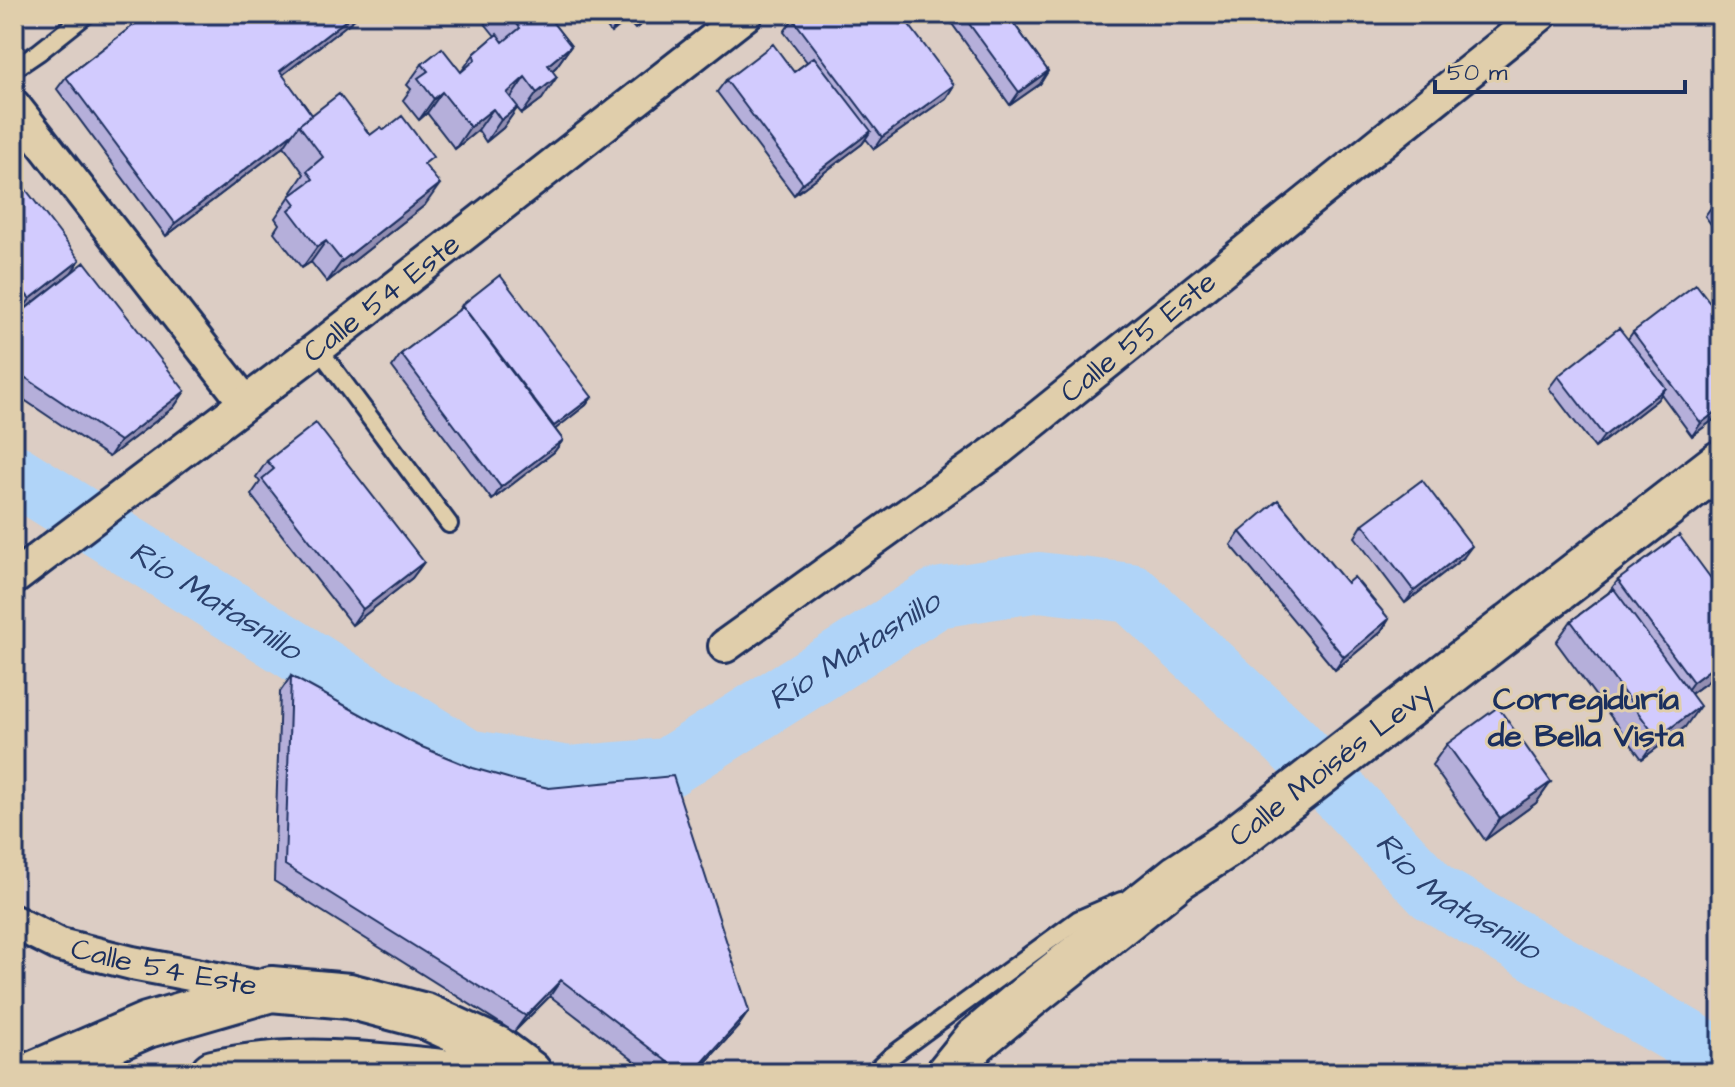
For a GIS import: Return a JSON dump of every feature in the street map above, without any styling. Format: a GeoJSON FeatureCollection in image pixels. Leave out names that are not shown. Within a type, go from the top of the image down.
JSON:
{"type":"FeatureCollection","features":[{"type":"Feature","properties":{"kind":"main road","name":"Calle Moisés Levy"},"geometry":{"type":"LineString","coordinates":[[949,1073],[975,1041],[1178,877],[1227,845],[1721,463]]}},
{"type":"Feature","properties":{"kind":"main road"},"geometry":{"type":"LineString","coordinates":[[36,1073],[147,1025],[271,989],[349,996],[425,1016],[497,1049],[529,1073]]}},
{"type":"Feature","properties":{"kind":"main road"},"geometry":{"type":"LineString","coordinates":[[213,1073],[299,1062],[452,1073]]}},
{"type":"Feature","properties":{"kind":"street","name":"Calle 54 Este"},"geometry":{"type":"LineString","coordinates":[[14,578],[318,348],[746,14]]}},
{"type":"Feature","properties":{"kind":"street","name":"Calle 55 Este"},"geometry":{"type":"LineString","coordinates":[[725,646],[998,450],[1541,14]]}},
{"type":"Feature","properties":{"kind":"street"},"geometry":{"type":"LineString","coordinates":[[14,106],[245,402]]}},
{"type":"Feature","properties":{"kind":"street","name":"Calle 54 Este"},"geometry":{"type":"LineString","coordinates":[[14,922],[60,945],[132,963],[271,989]]}},
{"type":"Feature","properties":{"kind":"lane"},"geometry":{"type":"LineString","coordinates":[[14,69],[87,14]]}},
{"type":"Feature","properties":{"kind":"lane"},"geometry":{"type":"LineString","coordinates":[[318,348],[449,524]]}},
{"type":"Feature","properties":{"kind":"lane"},"geometry":{"type":"LineString","coordinates":[[873,1073],[889,1058],[1079,919],[1178,877]]}},
{"type":"Feature","properties":{"kind":"building"},"geometry":{"type":"Polygon","coordinates":[[[148,14],[354,14],[280,71],[312,115],[175,223],[66,77],[148,14]]]}},
{"type":"Feature","properties":{"kind":"building"},"geometry":{"type":"Polygon","coordinates":[[[509,14],[546,14],[571,46],[548,65],[557,77],[537,93],[525,77],[507,93],[518,107],[501,120],[493,109],[470,127],[442,92],[434,99],[418,78],[428,71],[422,64],[442,48],[461,72],[475,60],[474,54],[497,34],[503,42],[520,28],[509,14]]]}},
{"type":"Feature","properties":{"kind":"building"},"geometry":{"type":"Polygon","coordinates":[[[800,14],[901,14],[954,85],[882,137],[793,19],[800,14]]]}},
{"type":"Feature","properties":{"kind":"building"},"geometry":{"type":"Polygon","coordinates":[[[962,14],[1007,14],[1048,71],[1019,92],[962,14]]]}},
{"type":"Feature","properties":{"kind":"building"},"geometry":{"type":"Polygon","coordinates":[[[773,44],[794,72],[814,57],[871,131],[803,183],[726,80],[773,44]]]}},
{"type":"Feature","properties":{"kind":"building"},"geometry":{"type":"Polygon","coordinates":[[[339,94],[370,135],[381,127],[384,130],[402,116],[433,157],[424,164],[440,184],[342,261],[326,241],[317,247],[289,210],[296,204],[290,196],[313,179],[307,171],[323,157],[299,125],[339,94]]]}},
{"type":"Feature","properties":{"kind":"building"},"geometry":{"type":"Polygon","coordinates":[[[14,174],[80,260],[30,299],[14,279],[14,174]]]}},
{"type":"Feature","properties":{"kind":"building"},"geometry":{"type":"Polygon","coordinates":[[[85,262],[185,391],[120,441],[14,370],[14,318],[85,262]]]}},
{"type":"Feature","properties":{"kind":"building"},"geometry":{"type":"Polygon","coordinates":[[[500,275],[592,397],[554,426],[462,305],[500,275]]]}},
{"type":"Feature","properties":{"kind":"building"},"geometry":{"type":"Polygon","coordinates":[[[1696,284],[1721,317],[1721,408],[1701,423],[1633,332],[1696,284]]]}},
{"type":"Feature","properties":{"kind":"building"},"geometry":{"type":"Polygon","coordinates":[[[14,296],[21,305],[14,310],[14,296]]]}},
{"type":"Feature","properties":{"kind":"building"},"geometry":{"type":"Polygon","coordinates":[[[463,307],[563,440],[501,487],[401,354],[463,307]]]}},
{"type":"Feature","properties":{"kind":"building"},"geometry":{"type":"Polygon","coordinates":[[[1619,328],[1666,388],[1604,436],[1558,376],[1619,328]]]}},
{"type":"Feature","properties":{"kind":"building"},"geometry":{"type":"Polygon","coordinates":[[[316,423],[424,562],[363,609],[262,479],[274,469],[267,461],[316,423]]]}},
{"type":"Feature","properties":{"kind":"building"},"geometry":{"type":"Polygon","coordinates":[[[1422,480],[1472,546],[1414,591],[1363,524],[1422,480]]]}},
{"type":"Feature","properties":{"kind":"building"},"geometry":{"type":"Polygon","coordinates":[[[1278,500],[1347,583],[1354,577],[1389,619],[1344,657],[1240,532],[1278,500]]]}},
{"type":"Feature","properties":{"kind":"building"},"geometry":{"type":"Polygon","coordinates":[[[1679,535],[1721,592],[1721,661],[1693,682],[1618,580],[1679,535]]]}},
{"type":"Feature","properties":{"kind":"building"},"geometry":{"type":"Polygon","coordinates":[[[1614,589],[1700,706],[1657,738],[1571,621],[1614,589]]]}},
{"type":"Feature","properties":{"kind":"building"},"geometry":{"type":"Polygon","coordinates":[[[291,676],[417,745],[473,768],[518,781],[549,788],[673,776],[749,1011],[693,1073],[682,1073],[561,980],[526,1016],[285,865],[291,676]]]}},
{"type":"Feature","properties":{"kind":"building"},"geometry":{"type":"Polygon","coordinates":[[[1498,707],[1551,782],[1500,818],[1447,744],[1498,707]]]}},
{"type":"Feature","properties":{"kind":"waterway","name":"Río Matasnillo"},"geometry":{"type":"LineString","coordinates":[[14,474],[467,759],[569,776],[667,768],[937,598],[1039,582],[1131,593],[1290,741],[1433,892],[1721,1059]]}},
{"type":"Feature","properties":{"kind":"district","name":"Corregiduría de Bella Vista"},"geometry":{"type":"Point","coordinates":[1586,718]}}]}
